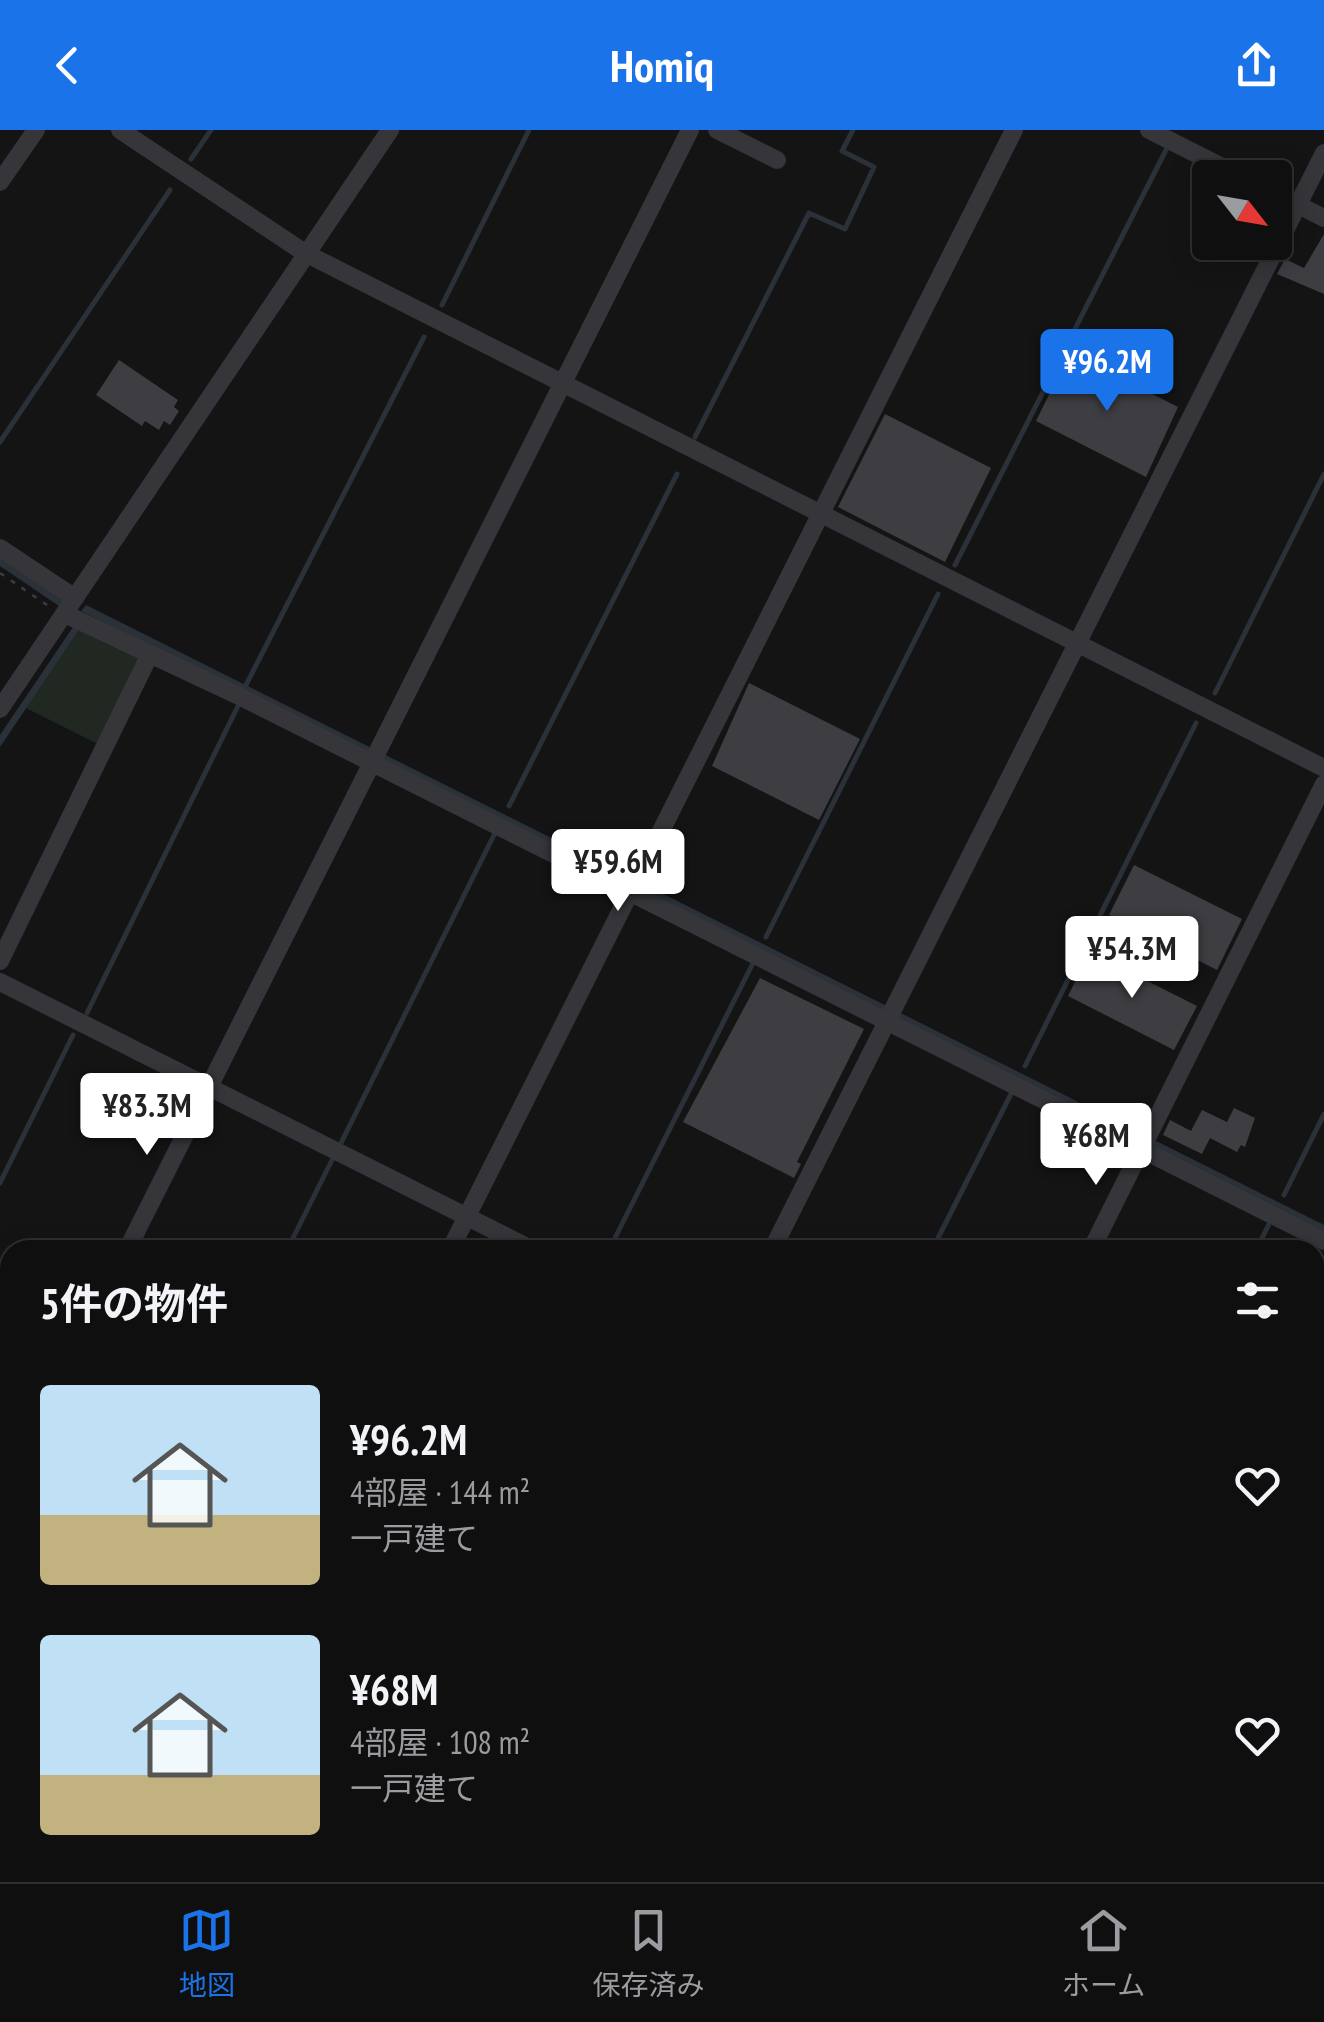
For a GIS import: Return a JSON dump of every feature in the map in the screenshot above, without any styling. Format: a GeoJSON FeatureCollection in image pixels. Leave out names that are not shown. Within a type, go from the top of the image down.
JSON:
{"type":"FeatureCollection","features":[{"type":"Feature","properties":{"kind":"street"},"geometry":{"type":"LineString","coordinates":[[0,182],[36,130]]}},
{"type":"Feature","properties":{"kind":"street"},"geometry":{"type":"LineString","coordinates":[[120,130],[306,253],[1324,768]]}},
{"type":"Feature","properties":{"kind":"street"},"geometry":{"type":"LineString","coordinates":[[0,709],[390,130]]}},
{"type":"Feature","properties":{"kind":"street"},"geometry":{"type":"LineString","coordinates":[[132,1240],[690,130]]}},
{"type":"Feature","properties":{"kind":"street"},"geometry":{"type":"LineString","coordinates":[[717,130],[777,160]]}},
{"type":"Feature","properties":{"kind":"street"},"geometry":{"type":"LineString","coordinates":[[455,1240],[1014,130]]}},
{"type":"Feature","properties":{"kind":"street"},"geometry":{"type":"LineString","coordinates":[[1148,130],[1208,160]]}},
{"type":"Feature","properties":{"kind":"street"},"geometry":{"type":"LineString","coordinates":[[777,1240],[1324,152]]}},
{"type":"Feature","properties":{"kind":"street"},"geometry":{"type":"LineString","coordinates":[[1292,202],[1324,218]]}},
{"type":"Feature","properties":{"kind":"street"},"geometry":{"type":"LineString","coordinates":[[0,548],[68,609],[150,654],[374,757],[1144,1143],[1322,1240]]}},
{"type":"Feature","properties":{"kind":"street"},"geometry":{"type":"LineString","coordinates":[[0,961],[150,654]]}},
{"type":"Feature","properties":{"kind":"street"},"geometry":{"type":"LineString","coordinates":[[1096,1240],[1324,784]]}},
{"type":"Feature","properties":{"kind":"street"},"geometry":{"type":"LineString","coordinates":[[0,982],[512,1240]]}},
{"type":"Feature","properties":{"kind":"path"},"geometry":{"type":"LineString","coordinates":[[0,573],[68,609]]}},
{"type":"Feature","properties":{"kind":"shaded area"},"geometry":{"type":"Polygon","coordinates":[[[0,558],[69,602],[59,606],[0,566],[0,558]]]}},
{"type":"Feature","properties":{"kind":"shaded area"},"geometry":{"type":"Polygon","coordinates":[[[86,605],[1324,1225],[1324,1235],[81,611],[86,605]]]}},
{"type":"Feature","properties":{"kind":"shaded area"},"geometry":{"type":"Polygon","coordinates":[[[73,627],[81,627],[0,747],[0,735],[73,627]]]}},
{"type":"Feature","properties":{"kind":"shaded area"},"geometry":{"type":"Polygon","coordinates":[[[81,627],[142,656],[98,744],[26,708],[81,627]]]}},
{"type":"Feature","properties":{"kind":"building"},"geometry":{"type":"Polygon","coordinates":[[[1324,234],[1324,294],[1277,274],[1284,260],[1304,268],[1324,234]]]}},
{"type":"Feature","properties":{"kind":"building"},"geometry":{"type":"Polygon","coordinates":[[[1070,352],[1178,407],[1146,477],[1036,421],[1070,352]]]}},
{"type":"Feature","properties":{"kind":"building"},"geometry":{"type":"Polygon","coordinates":[[[119,360],[178,400],[174,407],[179,411],[170,425],[164,421],[159,430],[145,421],[142,426],[96,395],[119,360]]]}},
{"type":"Feature","properties":{"kind":"building"},"geometry":{"type":"Polygon","coordinates":[[[885,414],[991,468],[945,562],[838,507],[885,414]]]}},
{"type":"Feature","properties":{"kind":"building"},"geometry":{"type":"Polygon","coordinates":[[[749,683],[860,739],[819,820],[712,766],[749,683]]]}},
{"type":"Feature","properties":{"kind":"building"},"geometry":{"type":"Polygon","coordinates":[[[1134,865],[1242,919],[1217,970],[1109,915],[1134,865]]]}},
{"type":"Feature","properties":{"kind":"building"},"geometry":{"type":"Polygon","coordinates":[[[1090,952],[1197,1006],[1174,1050],[1068,996],[1090,952]]]}},
{"type":"Feature","properties":{"kind":"building"},"geometry":{"type":"Polygon","coordinates":[[[760,978],[864,1029],[797,1162],[801,1164],[794,1178],[683,1122],[760,978]]]}},
{"type":"Feature","properties":{"kind":"building"},"geometry":{"type":"Polygon","coordinates":[[[1234,1108],[1255,1118],[1245,1147],[1241,1145],[1237,1152],[1210,1138],[1202,1154],[1163,1135],[1170,1120],[1191,1131],[1202,1110],[1227,1122],[1234,1108]]]}},
{"type":"Feature","properties":{"kind":"waterway"},"geometry":{"type":"LineString","coordinates":[[191,159],[211,130]]}},
{"type":"Feature","properties":{"kind":"waterway"},"geometry":{"type":"LineString","coordinates":[[442,305],[529,130]]}},
{"type":"Feature","properties":{"kind":"waterway"},"geometry":{"type":"LineString","coordinates":[[695,437],[809,213],[845,229],[874,167],[842,151],[853,130]]}},
{"type":"Feature","properties":{"kind":"waterway"},"geometry":{"type":"LineString","coordinates":[[955,565],[1167,148]]}},
{"type":"Feature","properties":{"kind":"waterway"},"geometry":{"type":"LineString","coordinates":[[0,442],[170,190]]}},
{"type":"Feature","properties":{"kind":"waterway"},"geometry":{"type":"LineString","coordinates":[[246,685],[424,337]]}},
{"type":"Feature","properties":{"kind":"waterway"},"geometry":{"type":"LineString","coordinates":[[509,806],[677,474]]}},
{"type":"Feature","properties":{"kind":"waterway"},"geometry":{"type":"LineString","coordinates":[[1215,693],[1324,474]]}},
{"type":"Feature","properties":{"kind":"waterway"},"geometry":{"type":"LineString","coordinates":[[766,937],[938,594]]}},
{"type":"Feature","properties":{"kind":"waterway"},"geometry":{"type":"LineString","coordinates":[[87,1013],[239,704]]}},
{"type":"Feature","properties":{"kind":"waterway"},"geometry":{"type":"LineString","coordinates":[[1025,1066],[1196,723]]}},
{"type":"Feature","properties":{"kind":"waterway"},"geometry":{"type":"LineString","coordinates":[[341,1143],[495,833]]}},
{"type":"Feature","properties":{"kind":"waterway"},"geometry":{"type":"LineString","coordinates":[[614,1240],[753,963]]}},
{"type":"Feature","properties":{"kind":"waterway"},"geometry":{"type":"LineString","coordinates":[[0,1183],[73,1035]]}},
{"type":"Feature","properties":{"kind":"waterway"},"geometry":{"type":"LineString","coordinates":[[937,1240],[1012,1092]]}},
{"type":"Feature","properties":{"kind":"waterway"},"geometry":{"type":"LineString","coordinates":[[1284,1195],[1324,1114]]}},
{"type":"Feature","properties":{"kind":"waterway"},"geometry":{"type":"LineString","coordinates":[[292,1240],[333,1158]]}},
{"type":"Feature","properties":{"kind":"waterway"},"geometry":{"type":"LineString","coordinates":[[1261,1240],[1270,1222]]}}]}
